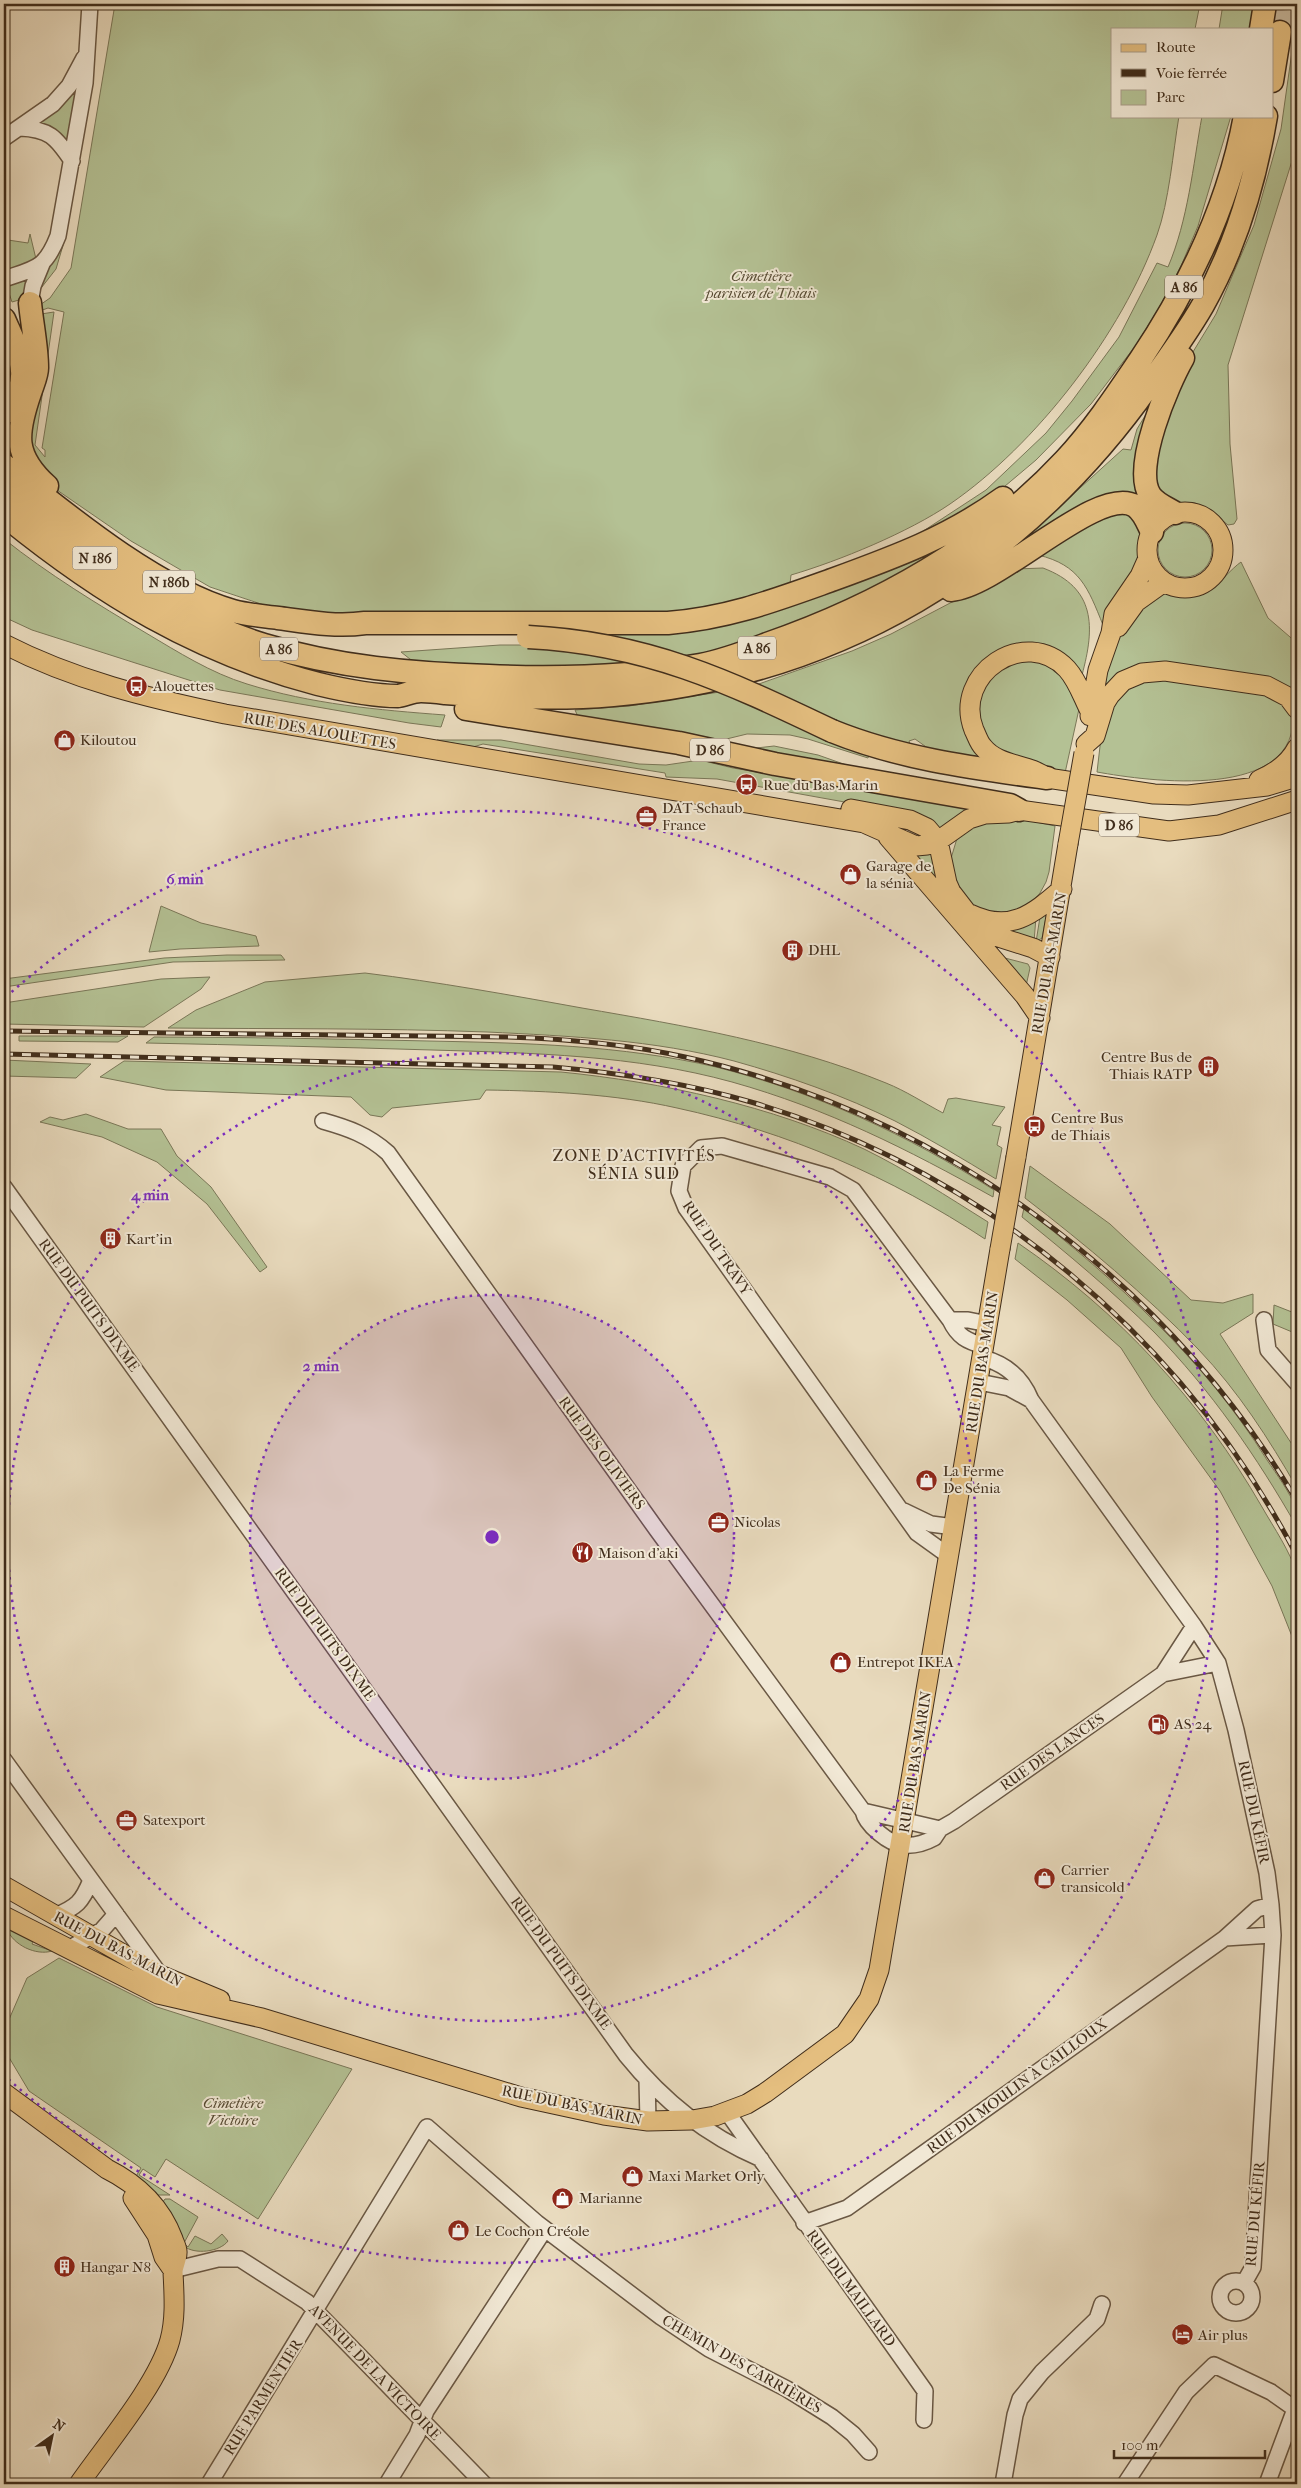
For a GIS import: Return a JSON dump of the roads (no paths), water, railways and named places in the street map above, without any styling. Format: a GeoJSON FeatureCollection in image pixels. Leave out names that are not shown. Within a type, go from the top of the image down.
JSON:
{"type":"FeatureCollection","features":[{"type":"Feature","properties":{"kind":"highway"},"geometry":{"type":"LineString","coordinates":[[1265,4],[1271,28]]}},
{"type":"Feature","properties":{"kind":"highway","name":"A 86"},"geometry":{"type":"LineString","coordinates":[[189,625],[367,668],[461,675],[550,678],[607,676],[705,665],[817,627],[895,591],[986,530],[1026,498],[1066,459],[1111,402],[1165,322],[1195,266],[1215,217],[1242,135],[1245,118]]}},
{"type":"Feature","properties":{"kind":"highway","name":"A 86"},"geometry":{"type":"LineString","coordinates":[[189,625],[234,656],[318,684],[401,696],[420,691],[518,698],[592,696],[666,689],[714,680],[758,670],[827,645],[877,624],[936,591],[1001,544],[1048,503],[1093,458],[1125,420],[1186,334],[1204,302],[1233,236],[1251,187],[1266,118]]}},
{"type":"Feature","properties":{"kind":"highway"},"geometry":{"type":"LineString","coordinates":[[1175,513],[1150,495],[1144,477],[1145,459],[1171,379],[1195,337],[1204,302]]}},
{"type":"Feature","properties":{"kind":"highway"},"geometry":{"type":"LineString","coordinates":[[30,303],[37,369],[20,422],[20,444],[28,467],[69,506],[73,519]]}},
{"type":"Feature","properties":{"kind":"highway"},"geometry":{"type":"LineString","coordinates":[[4,319],[21,358],[23,374],[16,398],[4,413]]}},
{"type":"Feature","properties":{"kind":"highway"},"geometry":{"type":"LineString","coordinates":[[354,625],[365,623],[668,623],[697,621],[744,611],[889,559],[948,534],[979,516],[1017,488],[1059,453],[1084,437]]}},
{"type":"Feature","properties":{"kind":"highway","name":"N 186b"},"geometry":{"type":"LineString","coordinates":[[4,465],[73,519],[156,574],[219,606],[263,617],[308,623],[354,625],[364,629],[528,637]]}},
{"type":"Feature","properties":{"kind":"highway","name":"N 186"},"geometry":{"type":"LineString","coordinates":[[4,487],[100,562],[154,596],[189,625]]}},
{"type":"Feature","properties":{"kind":"highway"},"geometry":{"type":"LineString","coordinates":[[936,591],[961,589],[1015,561],[1096,508],[1113,503],[1134,506],[1145,517],[1152,532]]}},
{"type":"Feature","properties":{"kind":"highway","name":"N 186"},"geometry":{"type":"LineString","coordinates":[[4,515],[100,587],[138,611],[189,625]]}},
{"type":"Feature","properties":{"kind":"highway","name":"D 86"},"geometry":{"type":"LineString","coordinates":[[528,637],[591,642],[653,656],[714,676],[865,745],[919,758],[1047,778]]}},
{"type":"Feature","properties":{"kind":"highway","name":"D 86"},"geometry":{"type":"LineString","coordinates":[[401,696],[412,704],[497,712],[679,743],[775,764],[1010,805],[1018,810]]}},
{"type":"Feature","properties":{"kind":"main road"},"geometry":{"type":"LineString","coordinates":[[1175,513],[1194,513],[1211,522],[1221,538],[1223,554],[1216,572],[1202,584],[1182,588],[1164,582],[1154,572],[1148,558],[1147,544],[1152,532],[1159,522],[1175,513]]}},
{"type":"Feature","properties":{"kind":"main road"},"geometry":{"type":"LineString","coordinates":[[1111,633],[1114,614],[1140,576],[1148,558]]}},
{"type":"Feature","properties":{"kind":"main road"},"geometry":{"type":"LineString","coordinates":[[1111,633],[1136,602],[1164,582]]}},
{"type":"Feature","properties":{"kind":"main road","name":"RUE DU BAS-MARIN"},"geometry":{"type":"LineString","coordinates":[[4,1916],[158,1994],[262,2018],[521,2097],[604,2115],[648,2121],[692,2120],[727,2112],[765,2093],[824,2052],[845,2034],[864,2009],[879,1970],[1062,889],[1090,713],[1098,670],[1111,633]]}},
{"type":"Feature","properties":{"kind":"main road","name":"RUE DES ALOUETTES"},"geometry":{"type":"LineString","coordinates":[[4,644],[84,679],[159,701],[646,786]]}},
{"type":"Feature","properties":{"kind":"main road"},"geometry":{"type":"LineString","coordinates":[[1047,778],[1039,772],[1002,760],[983,747],[971,722],[969,712],[972,693],[981,676],[995,662],[1016,653],[1045,656],[1061,664],[1074,677],[1090,713]]}},
{"type":"Feature","properties":{"kind":"main road"},"geometry":{"type":"LineString","coordinates":[[1085,748],[1095,736],[1100,715],[1110,695],[1124,682],[1142,673],[1165,671],[1267,686],[1288,697],[1297,709]]}},
{"type":"Feature","properties":{"kind":"main road"},"geometry":{"type":"LineString","coordinates":[[1241,787],[1280,768],[1291,759],[1297,748]]}},
{"type":"Feature","properties":{"kind":"main road","name":"D 86"},"geometry":{"type":"LineString","coordinates":[[1047,778],[1154,794],[1188,794],[1241,787],[1267,786],[1297,777]]}},
{"type":"Feature","properties":{"kind":"main road"},"geometry":{"type":"LineString","coordinates":[[646,786],[698,785],[885,815],[910,820],[925,826],[938,840],[947,883],[964,911],[989,934],[1033,948],[1050,957]]}},
{"type":"Feature","properties":{"kind":"main road"},"geometry":{"type":"LineString","coordinates":[[646,786],[864,823],[916,846],[927,845],[938,840],[969,819],[1018,810]]}},
{"type":"Feature","properties":{"kind":"main road","name":"D 86"},"geometry":{"type":"LineString","coordinates":[[1018,810],[1169,831],[1219,826],[1297,800]]}},
{"type":"Feature","properties":{"kind":"main road"},"geometry":{"type":"LineString","coordinates":[[886,834],[1025,996],[1040,1018]]}},
{"type":"Feature","properties":{"kind":"main road"},"geometry":{"type":"LineString","coordinates":[[964,911],[990,921],[1015,921],[1030,915],[1062,889]]}},
{"type":"Feature","properties":{"kind":"main road"},"geometry":{"type":"LineString","coordinates":[[984,948],[1040,961],[1050,957]]}},
{"type":"Feature","properties":{"kind":"main road","name":"RUE DU BAS-MARIN"},"geometry":{"type":"LineString","coordinates":[[4,1886],[91,1938],[160,1975],[262,2018]]}},
{"type":"Feature","properties":{"kind":"main road"},"geometry":{"type":"LineString","coordinates":[[4,2093],[107,2169],[145,2214],[157,2235],[164,2257],[173,2270],[175,2293],[172,2324],[164,2358],[148,2386],[79,2484]]}},
{"type":"Feature","properties":{"kind":"street"},"geometry":{"type":"LineString","coordinates":[[30,303],[33,286],[42,264],[51,253],[58,236],[85,83],[85,54],[90,4]]}},
{"type":"Feature","properties":{"kind":"street"},"geometry":{"type":"LineString","coordinates":[[4,138],[53,104],[64,92],[85,54]]}},
{"type":"Feature","properties":{"kind":"street"},"geometry":{"type":"LineString","coordinates":[[20,128],[38,129],[49,134],[60,143],[72,161]]}},
{"type":"Feature","properties":{"kind":"street"},"geometry":{"type":"LineString","coordinates":[[4,279],[42,264]]}},
{"type":"Feature","properties":{"kind":"street","name":"RUE DES OLIVIERS"},"geometry":{"type":"LineString","coordinates":[[323,1121],[349,1128],[371,1138],[388,1153],[652,1523],[863,1811],[872,1827],[901,1845]]}},
{"type":"Feature","properties":{"kind":"street","name":"RUE DU TRAVY"},"geometry":{"type":"LineString","coordinates":[[949,1556],[916,1533],[903,1511],[686,1208],[679,1191],[683,1166],[701,1148],[722,1146],[830,1176],[853,1190],[961,1337],[984,1352]]}},
{"type":"Feature","properties":{"kind":"street","name":"RUE DU PUITS DIXME"},"geometry":{"type":"LineString","coordinates":[[4,1187],[598,2016],[647,2080],[692,2120]]}},
{"type":"Feature","properties":{"kind":"street"},"geometry":{"type":"LineString","coordinates":[[950,1320],[968,1320],[988,1324]]}},
{"type":"Feature","properties":{"kind":"street"},"geometry":{"type":"LineString","coordinates":[[1264,1320],[1268,1350],[1297,1383]]}},
{"type":"Feature","properties":{"kind":"street","name":"RUE DU KÉFIR"},"geometry":{"type":"LineString","coordinates":[[984,1352],[1010,1371],[1025,1386],[1031,1400],[1194,1626],[1218,1663],[1236,1730],[1267,1873],[1273,1935],[1253,2267],[1244,2283]]}},
{"type":"Feature","properties":{"kind":"street","name":"RUE DU KÉFIR"},"geometry":{"type":"LineString","coordinates":[[978,1382],[1009,1388],[1031,1400]]}},
{"type":"Feature","properties":{"kind":"street"},"geometry":{"type":"LineString","coordinates":[[903,1511],[932,1524],[954,1527]]}},
{"type":"Feature","properties":{"kind":"street","name":"RUE DES LANCES"},"geometry":{"type":"LineString","coordinates":[[901,1845],[929,1841],[940,1829],[1163,1674],[1194,1626]]}},
{"type":"Feature","properties":{"kind":"street","name":"RUE DES LANCES"},"geometry":{"type":"LineString","coordinates":[[1163,1674],[1218,1663]]}},
{"type":"Feature","properties":{"kind":"street"},"geometry":{"type":"LineString","coordinates":[[4,1760],[178,2000]]}},
{"type":"Feature","properties":{"kind":"street"},"geometry":{"type":"LineString","coordinates":[[863,1811],[940,1829]]}},
{"type":"Feature","properties":{"kind":"street"},"geometry":{"type":"LineString","coordinates":[[55,1916],[76,1907],[84,1896],[91,1880]]}},
{"type":"Feature","properties":{"kind":"street","name":"RUE DU MOULIN À CAILLOUX"},"geometry":{"type":"LineString","coordinates":[[804,2223],[847,2208],[1225,1938],[1257,1909],[1271,1905]]}},
{"type":"Feature","properties":{"kind":"street"},"geometry":{"type":"LineString","coordinates":[[70,1948],[91,1938],[102,1930],[116,1914]]}},
{"type":"Feature","properties":{"kind":"street"},"geometry":{"type":"LineString","coordinates":[[1225,1938],[1273,1935]]}},
{"type":"Feature","properties":{"kind":"street"},"geometry":{"type":"LineString","coordinates":[[647,2080],[648,2121]]}},
{"type":"Feature","properties":{"kind":"street","name":"RUE DU MAILLARD"},"geometry":{"type":"LineString","coordinates":[[727,2112],[925,2391],[924,2420]]}},
{"type":"Feature","properties":{"kind":"street"},"geometry":{"type":"LineString","coordinates":[[692,2120],[728,2145],[761,2159]]}},
{"type":"Feature","properties":{"kind":"street","name":"CHEMIN DES CARRIÈRES"},"geometry":{"type":"LineString","coordinates":[[428,2126],[488,2182],[545,2229],[668,2323],[709,2349],[787,2389],[832,2417],[853,2434],[869,2452]]}},
{"type":"Feature","properties":{"kind":"street","name":"RUE PARMENTIER"},"geometry":{"type":"LineString","coordinates":[[209,2484],[428,2126]]}},
{"type":"Feature","properties":{"kind":"street"},"geometry":{"type":"LineString","coordinates":[[386,2484],[417,2436],[426,2411],[545,2229]]}},
{"type":"Feature","properties":{"kind":"street","name":"AVENUE DE LA VICTOIRE"},"geometry":{"type":"LineString","coordinates":[[173,2270],[218,2259],[240,2259],[259,2269],[317,2310],[484,2484]]}},
{"type":"Feature","properties":{"kind":"street"},"geometry":{"type":"LineString","coordinates":[[1003,2484],[1015,2415],[1020,2399],[1042,2372],[1097,2319],[1102,2304]]}},
{"type":"Feature","properties":{"kind":"street"},"geometry":{"type":"LineString","coordinates":[[1125,2484],[1186,2392],[1214,2365],[1270,2392],[1295,2408],[1267,2484]]}},
{"type":"Feature","properties":{"kind":"tunnel"},"geometry":{"type":"LineString","coordinates":[[1280,32],[1284,4]]}},
{"type":"Feature","properties":{"kind":"railway"},"geometry":{"type":"LineString","coordinates":[[4,1031],[553,1039],[619,1045],[663,1052],[779,1083],[870,1118],[956,1163],[1037,1216],[1112,1277],[1181,1345],[1243,1420],[1297,1501]]}},
{"type":"Feature","properties":{"kind":"railway"},"geometry":{"type":"LineString","coordinates":[[4,1054],[553,1067],[603,1072],[702,1089],[751,1102],[837,1132],[920,1172],[997,1219],[1070,1274],[1137,1336],[1197,1404],[1251,1477],[1297,1556]]}},
{"type":"Feature","properties":{"kind":"place","name":"Alouettes"},"geometry":{"type":"Point","coordinates":[137,686]}},
{"type":"Feature","properties":{"kind":"place","name":"Kiloutou"},"geometry":{"type":"Point","coordinates":[64,740]}},
{"type":"Feature","properties":{"kind":"place","name":"Rue du Bas Marin"},"geometry":{"type":"Point","coordinates":[747,785]}},
{"type":"Feature","properties":{"kind":"place","name":"DAT-Schaub France"},"geometry":{"type":"Point","coordinates":[646,817]}},
{"type":"Feature","properties":{"kind":"place","name":"Garage de la sénia"},"geometry":{"type":"Point","coordinates":[850,875]}},
{"type":"Feature","properties":{"kind":"place","name":"DHL"},"geometry":{"type":"Point","coordinates":[792,950]}},
{"type":"Feature","properties":{"kind":"place","name":"Centre Bus de Thiais RATP"},"geometry":{"type":"Point","coordinates":[1208,1066]}},
{"type":"Feature","properties":{"kind":"place","name":"Centre Bus de Thiais"},"geometry":{"type":"Point","coordinates":[1035,1127]}},
{"type":"Feature","properties":{"kind":"place","name":"Kart'in"},"geometry":{"type":"Point","coordinates":[110,1239]}},
{"type":"Feature","properties":{"kind":"place","name":"La Ferme De Sénia"},"geometry":{"type":"Point","coordinates":[927,1480]}},
{"type":"Feature","properties":{"kind":"place","name":"Nicolas"},"geometry":{"type":"Point","coordinates":[718,1522]}},
{"type":"Feature","properties":{"kind":"place","name":"Maison d'aki"},"geometry":{"type":"Point","coordinates":[582,1553]}},
{"type":"Feature","properties":{"kind":"place","name":"Entrepot IKEA"},"geometry":{"type":"Point","coordinates":[841,1662]}},
{"type":"Feature","properties":{"kind":"place","name":"AS 24"},"geometry":{"type":"Point","coordinates":[1158,1724]}},
{"type":"Feature","properties":{"kind":"place","name":"Satexport"},"geometry":{"type":"Point","coordinates":[127,1820]}},
{"type":"Feature","properties":{"kind":"place","name":"Carrier transicold"},"geometry":{"type":"Point","coordinates":[1045,1879]}},
{"type":"Feature","properties":{"kind":"place","name":"Maxi Market Orly"},"geometry":{"type":"Point","coordinates":[632,2176]}},
{"type":"Feature","properties":{"kind":"place","name":"Marianne"},"geometry":{"type":"Point","coordinates":[563,2198]}},
{"type":"Feature","properties":{"kind":"place","name":"Le Cochon Créole"},"geometry":{"type":"Point","coordinates":[459,2231]}},
{"type":"Feature","properties":{"kind":"place","name":"Hangar N8"},"geometry":{"type":"Point","coordinates":[64,2267]}},
{"type":"Feature","properties":{"kind":"place","name":"Air plus"},"geometry":{"type":"Point","coordinates":[1182,2335]}},
{"type":"Feature","properties":{"kind":"district","name":"ZONE D'ACTIVITÉS SÉNIA SUD"},"geometry":{"type":"Point","coordinates":[634,1164]}},
{"type":"Feature","properties":{"kind":"park label","name":"Cimetière parisien de Thiais"},"geometry":{"type":"Point","coordinates":[761,284]}},
{"type":"Feature","properties":{"kind":"park label","name":"Cimetière Victoire"},"geometry":{"type":"Point","coordinates":[233,2112]}}]}
